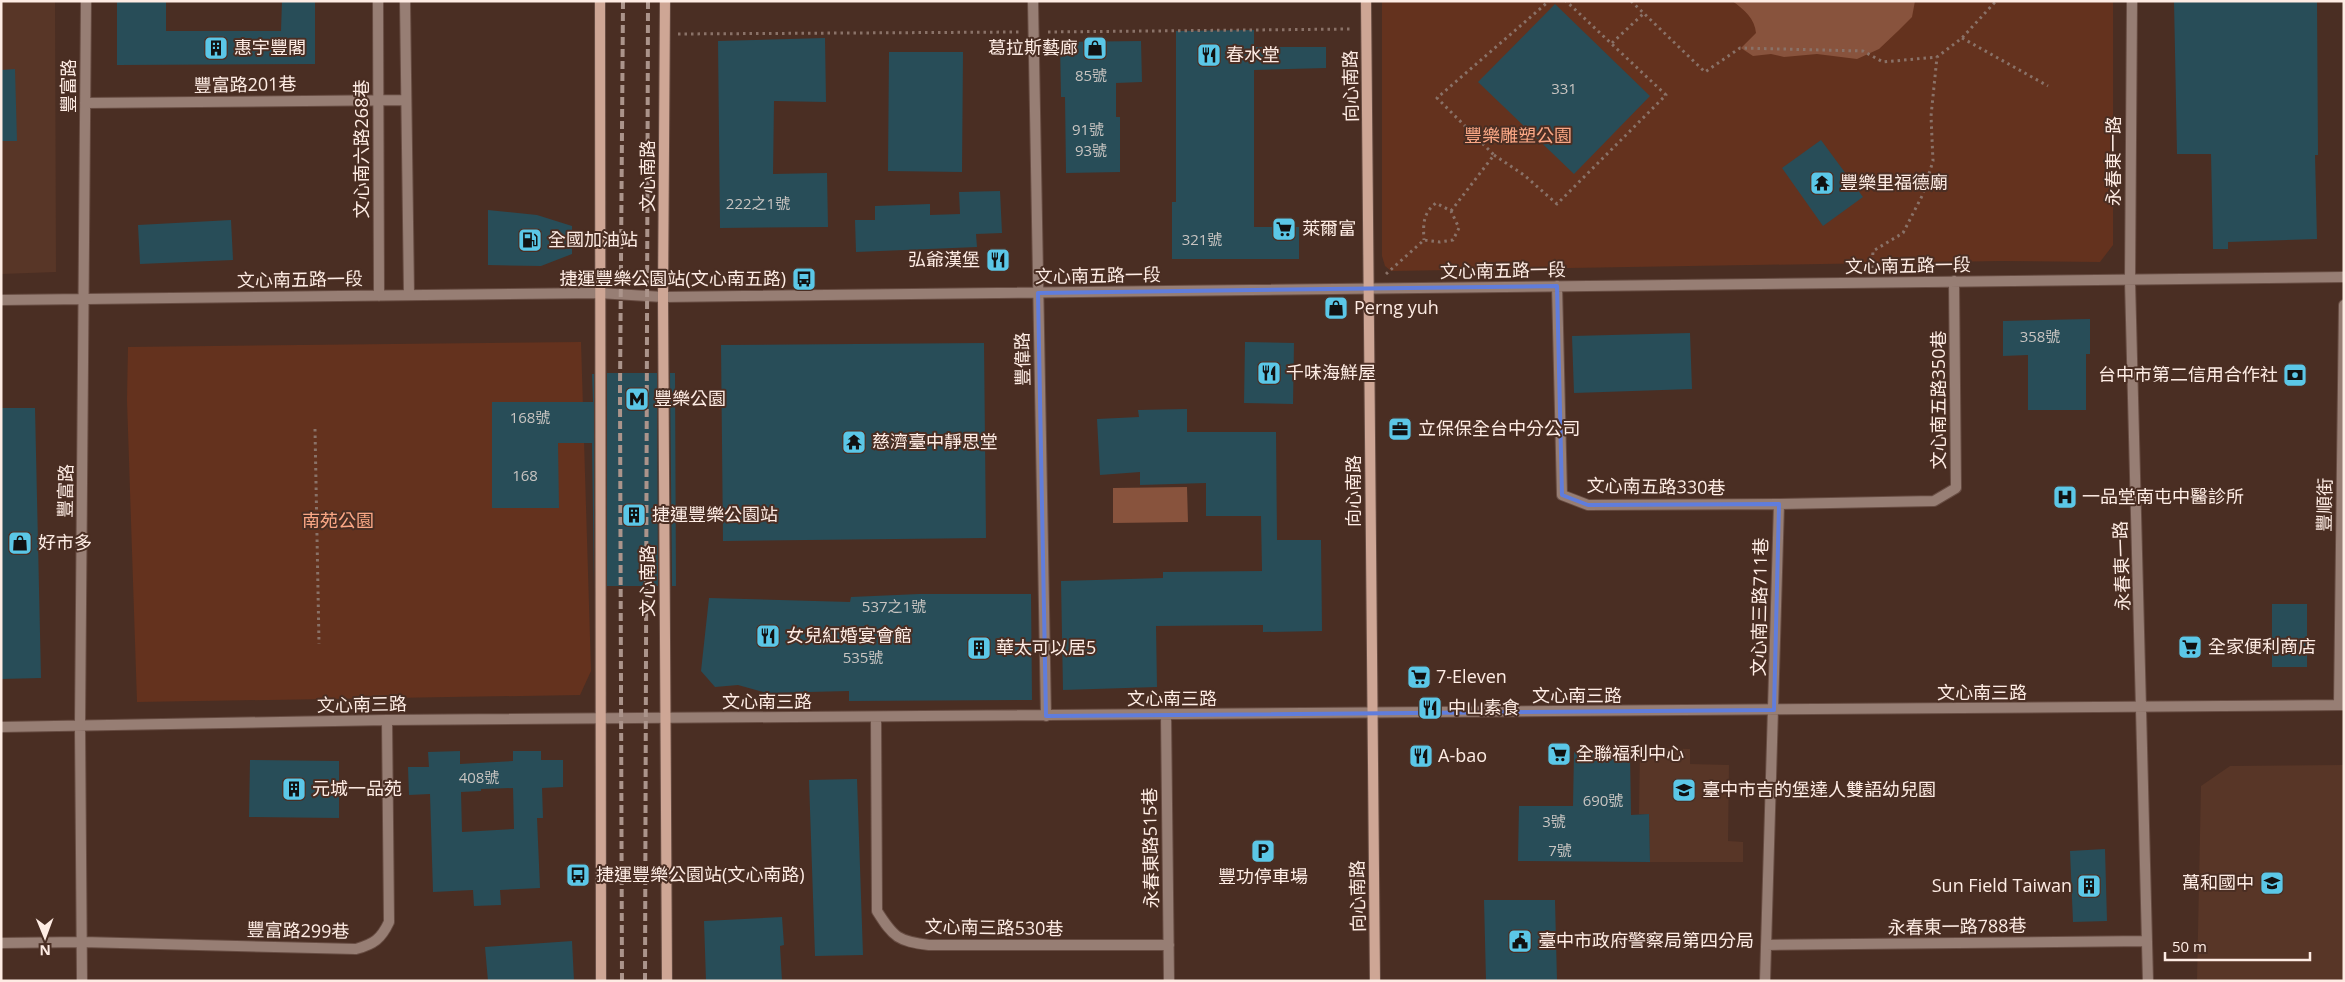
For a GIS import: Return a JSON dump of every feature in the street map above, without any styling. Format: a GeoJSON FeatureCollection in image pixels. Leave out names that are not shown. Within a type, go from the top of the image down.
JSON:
{"type":"FeatureCollection","features":[{"type":"Feature","properties":{"kind":"main road"},"geometry":{"type":"LineString","coordinates":[[600,1],[601,981]]}},
{"type":"Feature","properties":{"kind":"main road","name":"文心南路"},"geometry":{"type":"LineString","coordinates":[[665,1],[663,297],[667,981]]}},
{"type":"Feature","properties":{"kind":"main road","name":"向心南路"},"geometry":{"type":"LineString","coordinates":[[1366,1],[1375,981]]}},
{"type":"Feature","properties":{"kind":"street","name":"豐富路"},"geometry":{"type":"LineString","coordinates":[[82,981],[80,726],[86,1]]}},
{"type":"Feature","properties":{"kind":"street","name":"文心南六路268巷"},"geometry":{"type":"LineString","coordinates":[[378,1],[379,296]]}},
{"type":"Feature","properties":{"kind":"street"},"geometry":{"type":"LineString","coordinates":[[405,1],[409,295]]}},
{"type":"Feature","properties":{"kind":"street","name":"豐偉路"},"geometry":{"type":"LineString","coordinates":[[1033,1],[1046,716]]}},
{"type":"Feature","properties":{"kind":"street","name":"永春東一路"},"geometry":{"type":"LineString","coordinates":[[2132,1],[2130,281],[2148,981]]}},
{"type":"Feature","properties":{"kind":"street","name":"豐富路201巷"},"geometry":{"type":"LineString","coordinates":[[85,103],[405,100]]}},
{"type":"Feature","properties":{"kind":"street","name":"文心南五路一段"},"geometry":{"type":"LineString","coordinates":[[1,300],[599,293],[663,297],[2344,277]]}},
{"type":"Feature","properties":{"kind":"street","name":"文心南五路350巷"},"geometry":{"type":"LineString","coordinates":[[1779,504],[1934,501],[1956,488],[1954,282]]}},
{"type":"Feature","properties":{"kind":"street","name":"文心南五路330巷"},"geometry":{"type":"LineString","coordinates":[[1557,286],[1562,495],[1588,505],[1779,504]]}},
{"type":"Feature","properties":{"kind":"street","name":"豐順街"},"geometry":{"type":"LineString","coordinates":[[2342,705],[2344,305]]}},
{"type":"Feature","properties":{"kind":"street","name":"文心南三路711巷"},"geometry":{"type":"LineString","coordinates":[[1765,981],[1779,504]]}},
{"type":"Feature","properties":{"kind":"street","name":"文心南三路"},"geometry":{"type":"LineString","coordinates":[[1,727],[387,720],[1373,714],[2342,705]]}},
{"type":"Feature","properties":{"kind":"street","name":"永春東路515巷"},"geometry":{"type":"LineString","coordinates":[[1166,715],[1169,981]]}},
{"type":"Feature","properties":{"kind":"street","name":"文心南三路530巷"},"geometry":{"type":"LineString","coordinates":[[876,717],[877,911],[890,932],[906,942],[930,945],[1169,945]]}},
{"type":"Feature","properties":{"kind":"street","name":"豐富路299巷"},"geometry":{"type":"LineString","coordinates":[[1,943],[82,942],[356,949],[374,943],[383,935],[389,922],[387,720]]}},
{"type":"Feature","properties":{"kind":"street","name":"永春東一路788巷"},"geometry":{"type":"LineString","coordinates":[[1766,945],[2147,941]]}},
{"type":"Feature","properties":{"kind":"path"},"geometry":{"type":"LineString","coordinates":[[1549,1],[1437,98],[1494,155],[1524,175],[1558,204],[1666,95],[1566,1]]}},
{"type":"Feature","properties":{"kind":"path"},"geometry":{"type":"LineString","coordinates":[[1631,1],[1704,72],[1740,48],[1863,51],[1883,62],[1937,56],[1962,38],[1996,1]]}},
{"type":"Feature","properties":{"kind":"path"},"geometry":{"type":"LineString","coordinates":[[1612,43],[1643,14]]}},
{"type":"Feature","properties":{"kind":"path"},"geometry":{"type":"LineString","coordinates":[[665,35],[1367,29]]}},
{"type":"Feature","properties":{"kind":"path"},"geometry":{"type":"LineString","coordinates":[[1962,38],[2048,86]]}},
{"type":"Feature","properties":{"kind":"path"},"geometry":{"type":"LineString","coordinates":[[1872,283],[1873,251],[1903,233],[1922,196],[1933,161],[1931,116],[1937,56]]}},
{"type":"Feature","properties":{"kind":"path"},"geometry":{"type":"LineString","coordinates":[[1450,211],[1494,155]]}},
{"type":"Feature","properties":{"kind":"path"},"geometry":{"type":"LineString","coordinates":[[1369,288],[1424,240],[1440,242],[1453,240],[1459,228],[1450,211],[1436,202],[1427,210],[1423,225],[1424,240]]}},
{"type":"Feature","properties":{"kind":"path"},"geometry":{"type":"LineString","coordinates":[[315,429],[319,644]]}},
{"type":"Feature","properties":{"kind":"highlighted area"},"geometry":{"type":"Polygon","coordinates":[[[1557,286],[1562,495],[1588,505],[1779,504],[1774,710],[1046,716],[1038,293],[1557,286]]]}},
{"type":"Feature","properties":{"kind":"shaded area"},"geometry":{"type":"Polygon","coordinates":[[[1,1],[55,1],[56,272],[1,274],[1,1]]]}},
{"type":"Feature","properties":{"kind":"shaded area"},"geometry":{"type":"Polygon","coordinates":[[[1732,1],[1915,1],[1912,17],[1898,31],[1879,49],[1857,59],[1817,54],[1784,57],[1771,54],[1753,56],[1741,48],[1756,33],[1754,23],[1745,11],[1732,1]]]}},
{"type":"Feature","properties":{"kind":"shaded area"},"geometry":{"type":"Polygon","coordinates":[[[1187,487],[1188,522],[1113,523],[1113,488],[1187,487]]]}},
{"type":"Feature","properties":{"kind":"shaded area","name":"臺中市吉的堡達人雙語幼兒園"},"geometry":{"type":"Polygon","coordinates":[[[1640,748],[1690,749],[1690,764],[1729,765],[1728,841],[1743,842],[1743,862],[1650,862],[1649,814],[1639,814],[1640,748]]]}},
{"type":"Feature","properties":{"kind":"shaded area","name":"萬和國中"},"geometry":{"type":"Polygon","coordinates":[[[2344,765],[2344,981],[2197,981],[2201,786],[2230,766],[2344,765]]]}},
{"type":"Feature","properties":{"kind":"green space","name":"豐樂雕塑公園"},"geometry":{"type":"Polygon","coordinates":[[[1382,1],[2113,1],[2113,245],[2100,262],[2000,261],[1391,271],[1385,266],[1382,256],[1382,1]]]}},
{"type":"Feature","properties":{"kind":"green space","name":"南苑公園"},"geometry":{"type":"Polygon","coordinates":[[[581,342],[591,671],[580,695],[137,702],[127,400],[128,347],[581,342]]]}},
{"type":"Feature","properties":{"kind":"building","name":"惠宇豐閣"},"geometry":{"type":"Polygon","coordinates":[[[117,1],[166,1],[166,31],[281,31],[282,1],[315,1],[315,64],[117,65],[117,1]]]}},
{"type":"Feature","properties":{"kind":"building"},"geometry":{"type":"Polygon","coordinates":[[[2174,1],[2317,1],[2318,155],[2315,155],[2317,239],[2228,242],[2228,249],[2213,249],[2211,154],[2177,154],[2174,1]]]}},
{"type":"Feature","properties":{"kind":"building"},"geometry":{"type":"Polygon","coordinates":[[[1555,4],[1650,96],[1574,174],[1478,82],[1555,4]]]}},
{"type":"Feature","properties":{"kind":"building"},"geometry":{"type":"Polygon","coordinates":[[[1254,30],[1254,47],[1326,47],[1326,68],[1254,70],[1254,227],[1299,227],[1299,259],[1172,259],[1172,202],[1176,202],[1176,31],[1254,30]]]}},
{"type":"Feature","properties":{"kind":"building"},"geometry":{"type":"Polygon","coordinates":[[[825,38],[826,102],[774,101],[773,174],[827,173],[828,227],[720,228],[718,41],[825,38]]]}},
{"type":"Feature","properties":{"kind":"building"},"geometry":{"type":"Polygon","coordinates":[[[1141,41],[1142,82],[1116,83],[1116,117],[1120,117],[1120,172],[1066,173],[1065,97],[1061,97],[1060,42],[1141,41]]]}},
{"type":"Feature","properties":{"kind":"building"},"geometry":{"type":"Polygon","coordinates":[[[889,52],[963,52],[962,172],[888,171],[889,52]]]}},
{"type":"Feature","properties":{"kind":"building"},"geometry":{"type":"Polygon","coordinates":[[[15,69],[17,141],[1,141],[1,70],[15,69]]]}},
{"type":"Feature","properties":{"kind":"building","name":"豐樂里福德廟"},"geometry":{"type":"Polygon","coordinates":[[[1821,140],[1863,197],[1823,226],[1782,168],[1821,140]]]}},
{"type":"Feature","properties":{"kind":"building"},"geometry":{"type":"Polygon","coordinates":[[[1000,191],[1002,233],[976,234],[977,247],[856,252],[855,220],[875,220],[875,206],[930,204],[930,215],[960,214],[959,192],[1000,191]]]}},
{"type":"Feature","properties":{"kind":"building","name":"全國加油站"},"geometry":{"type":"Polygon","coordinates":[[[488,210],[537,215],[572,226],[572,254],[541,266],[488,265],[488,210]]]}},
{"type":"Feature","properties":{"kind":"building"},"geometry":{"type":"Polygon","coordinates":[[[231,220],[233,260],[140,264],[138,225],[231,220]]]}},
{"type":"Feature","properties":{"kind":"building"},"geometry":{"type":"Polygon","coordinates":[[[2090,319],[2090,354],[2086,354],[2086,410],[2028,410],[2028,355],[2003,356],[2003,321],[2090,319]]]}},
{"type":"Feature","properties":{"kind":"building"},"geometry":{"type":"Polygon","coordinates":[[[1690,333],[1692,389],[1574,393],[1572,336],[1690,333]]]}},
{"type":"Feature","properties":{"kind":"building","name":"千味海鮮屋"},"geometry":{"type":"Polygon","coordinates":[[[1245,342],[1294,343],[1293,404],[1244,403],[1245,342]]]}},
{"type":"Feature","properties":{"kind":"building","name":"慈濟臺中靜思堂"},"geometry":{"type":"Polygon","coordinates":[[[984,343],[986,538],[723,541],[721,345],[984,343]]]}},
{"type":"Feature","properties":{"kind":"building","name":"捷運豐樂公園站"},"geometry":{"type":"Polygon","coordinates":[[[607,373],[657,373],[658,586],[607,586],[607,373]]]}},
{"type":"Feature","properties":{"kind":"building"},"geometry":{"type":"Polygon","coordinates":[[[670,373],[675,373],[676,586],[672,586],[670,373]]]}},
{"type":"Feature","properties":{"kind":"building"},"geometry":{"type":"Polygon","coordinates":[[[592,374],[594,374],[594,587],[592,443],[558,443],[559,508],[492,508],[492,402],[593,402],[592,374]]]}},
{"type":"Feature","properties":{"kind":"building","name":"好市多"},"geometry":{"type":"Polygon","coordinates":[[[1,408],[35,408],[41,678],[1,679],[1,408]]]}},
{"type":"Feature","properties":{"kind":"building"},"geometry":{"type":"Polygon","coordinates":[[[1187,409],[1187,432],[1276,432],[1277,540],[1321,540],[1322,631],[1263,632],[1263,625],[1156,626],[1157,687],[1063,690],[1061,581],[1163,578],[1163,572],[1262,571],[1261,516],[1206,516],[1206,483],[1140,485],[1140,472],[1100,475],[1097,419],[1139,417],[1138,410],[1187,409]]]}},
{"type":"Feature","properties":{"kind":"building"},"geometry":{"type":"Polygon","coordinates":[[[919,594],[1031,594],[1032,700],[849,701],[849,691],[767,693],[738,685],[715,687],[701,671],[709,598],[850,602],[851,597],[919,594]]]}},
{"type":"Feature","properties":{"kind":"building"},"geometry":{"type":"Polygon","coordinates":[[[2272,604],[2307,604],[2307,667],[2272,667],[2272,604]]]}},
{"type":"Feature","properties":{"kind":"building"},"geometry":{"type":"Polygon","coordinates":[[[460,751],[460,764],[513,761],[513,751],[541,751],[541,760],[563,760],[563,787],[542,788],[543,818],[537,818],[540,888],[500,890],[501,905],[474,906],[473,890],[433,892],[430,794],[409,795],[408,767],[429,767],[428,752],[460,751]],[[513,788],[461,792],[462,832],[514,829],[513,788]]]}},
{"type":"Feature","properties":{"kind":"building"},"geometry":{"type":"Polygon","coordinates":[[[1574,752],[1630,752],[1631,815],[1649,814],[1650,862],[1518,861],[1519,806],[1573,806],[1574,752]]]}},
{"type":"Feature","properties":{"kind":"building","name":"元城一品苑"},"geometry":{"type":"Polygon","coordinates":[[[250,760],[339,761],[339,818],[249,817],[250,760]]]}},
{"type":"Feature","properties":{"kind":"building"},"geometry":{"type":"Polygon","coordinates":[[[857,779],[863,955],[815,956],[809,780],[857,779]]]}},
{"type":"Feature","properties":{"kind":"building","name":"Sun Field Taiwan"},"geometry":{"type":"Polygon","coordinates":[[[2105,849],[2107,921],[2073,922],[2070,851],[2105,849]]]}},
{"type":"Feature","properties":{"kind":"building","name":"臺中市政府警察局第四分局"},"geometry":{"type":"Polygon","coordinates":[[[1484,900],[1555,900],[1557,981],[1486,981],[1484,900]]]}},
{"type":"Feature","properties":{"kind":"building"},"geometry":{"type":"Polygon","coordinates":[[[782,917],[784,945],[780,946],[782,981],[706,981],[704,921],[782,917]]]}},
{"type":"Feature","properties":{"kind":"building"},"geometry":{"type":"Polygon","coordinates":[[[572,941],[574,981],[488,981],[485,947],[572,941]]]}},
{"type":"Feature","properties":{"kind":"railway"},"geometry":{"type":"LineString","coordinates":[[622,981],[620,391],[623,1]]}},
{"type":"Feature","properties":{"kind":"railway"},"geometry":{"type":"LineString","coordinates":[[645,981],[648,1]]}},
{"type":"Feature","properties":{"kind":"place","name":"惠宇豐閣"},"geometry":{"type":"Point","coordinates":[216,48]}},
{"type":"Feature","properties":{"kind":"place","name":"葛拉斯藝廊"},"geometry":{"type":"Point","coordinates":[1095,48]}},
{"type":"Feature","properties":{"kind":"place","name":"春水堂"},"geometry":{"type":"Point","coordinates":[1209,55]}},
{"type":"Feature","properties":{"kind":"place","name":"豐樂里福德廟"},"geometry":{"type":"Point","coordinates":[1822,183]}},
{"type":"Feature","properties":{"kind":"place","name":"萊爾富"},"geometry":{"type":"Point","coordinates":[1284,229]}},
{"type":"Feature","properties":{"kind":"place","name":"全國加油站"},"geometry":{"type":"Point","coordinates":[530,240]}},
{"type":"Feature","properties":{"kind":"place","name":"弘爺漢堡"},"geometry":{"type":"Point","coordinates":[998,260]}},
{"type":"Feature","properties":{"kind":"place","name":"捷運豐樂公園站(文心南五路)"},"geometry":{"type":"Point","coordinates":[804,279]}},
{"type":"Feature","properties":{"kind":"place","name":"Perng yuh"},"geometry":{"type":"Point","coordinates":[1336,308]}},
{"type":"Feature","properties":{"kind":"place","name":"千味海鮮屋"},"geometry":{"type":"Point","coordinates":[1269,373]}},
{"type":"Feature","properties":{"kind":"place","name":"台中市第二信用合作社"},"geometry":{"type":"Point","coordinates":[2295,375]}},
{"type":"Feature","properties":{"kind":"place","name":"豐樂公園"},"geometry":{"type":"Point","coordinates":[637,399]}},
{"type":"Feature","properties":{"kind":"place","name":"立保保全台中分公司"},"geometry":{"type":"Point","coordinates":[1400,429]}},
{"type":"Feature","properties":{"kind":"place","name":"慈濟臺中靜思堂"},"geometry":{"type":"Point","coordinates":[854,442]}},
{"type":"Feature","properties":{"kind":"place","name":"一品堂南屯中醫診所"},"geometry":{"type":"Point","coordinates":[2065,497]}},
{"type":"Feature","properties":{"kind":"place","name":"捷運豐樂公園站"},"geometry":{"type":"Point","coordinates":[634,515]}},
{"type":"Feature","properties":{"kind":"place","name":"好市多"},"geometry":{"type":"Point","coordinates":[20,543]}},
{"type":"Feature","properties":{"kind":"place","name":"女兒紅婚宴會館"},"geometry":{"type":"Point","coordinates":[768,636]}},
{"type":"Feature","properties":{"kind":"place","name":"全家便利商店"},"geometry":{"type":"Point","coordinates":[2190,647]}},
{"type":"Feature","properties":{"kind":"place","name":"華太可以居5"},"geometry":{"type":"Point","coordinates":[979,648]}},
{"type":"Feature","properties":{"kind":"place","name":"7-Eleven"},"geometry":{"type":"Point","coordinates":[1419,677]}},
{"type":"Feature","properties":{"kind":"place","name":"中山素食"},"geometry":{"type":"Point","coordinates":[1430,708]}},
{"type":"Feature","properties":{"kind":"place","name":"全聯福利中心"},"geometry":{"type":"Point","coordinates":[1559,754]}},
{"type":"Feature","properties":{"kind":"place","name":"A-bao"},"geometry":{"type":"Point","coordinates":[1421,756]}},
{"type":"Feature","properties":{"kind":"place","name":"元城一品苑"},"geometry":{"type":"Point","coordinates":[294,789]}},
{"type":"Feature","properties":{"kind":"place","name":"臺中市吉的堡達人雙語幼兒園"},"geometry":{"type":"Point","coordinates":[1684,790]}},
{"type":"Feature","properties":{"kind":"place","name":"豐功停車場"},"geometry":{"type":"Point","coordinates":[1263,851]}},
{"type":"Feature","properties":{"kind":"place","name":"捷運豐樂公園站(文心南路)"},"geometry":{"type":"Point","coordinates":[578,875]}},
{"type":"Feature","properties":{"kind":"place","name":"萬和國中"},"geometry":{"type":"Point","coordinates":[2272,883]}},
{"type":"Feature","properties":{"kind":"place","name":"Sun Field Taiwan"},"geometry":{"type":"Point","coordinates":[2089,886]}},
{"type":"Feature","properties":{"kind":"place","name":"臺中市政府警察局第四分局"},"geometry":{"type":"Point","coordinates":[1520,941]}}]}
